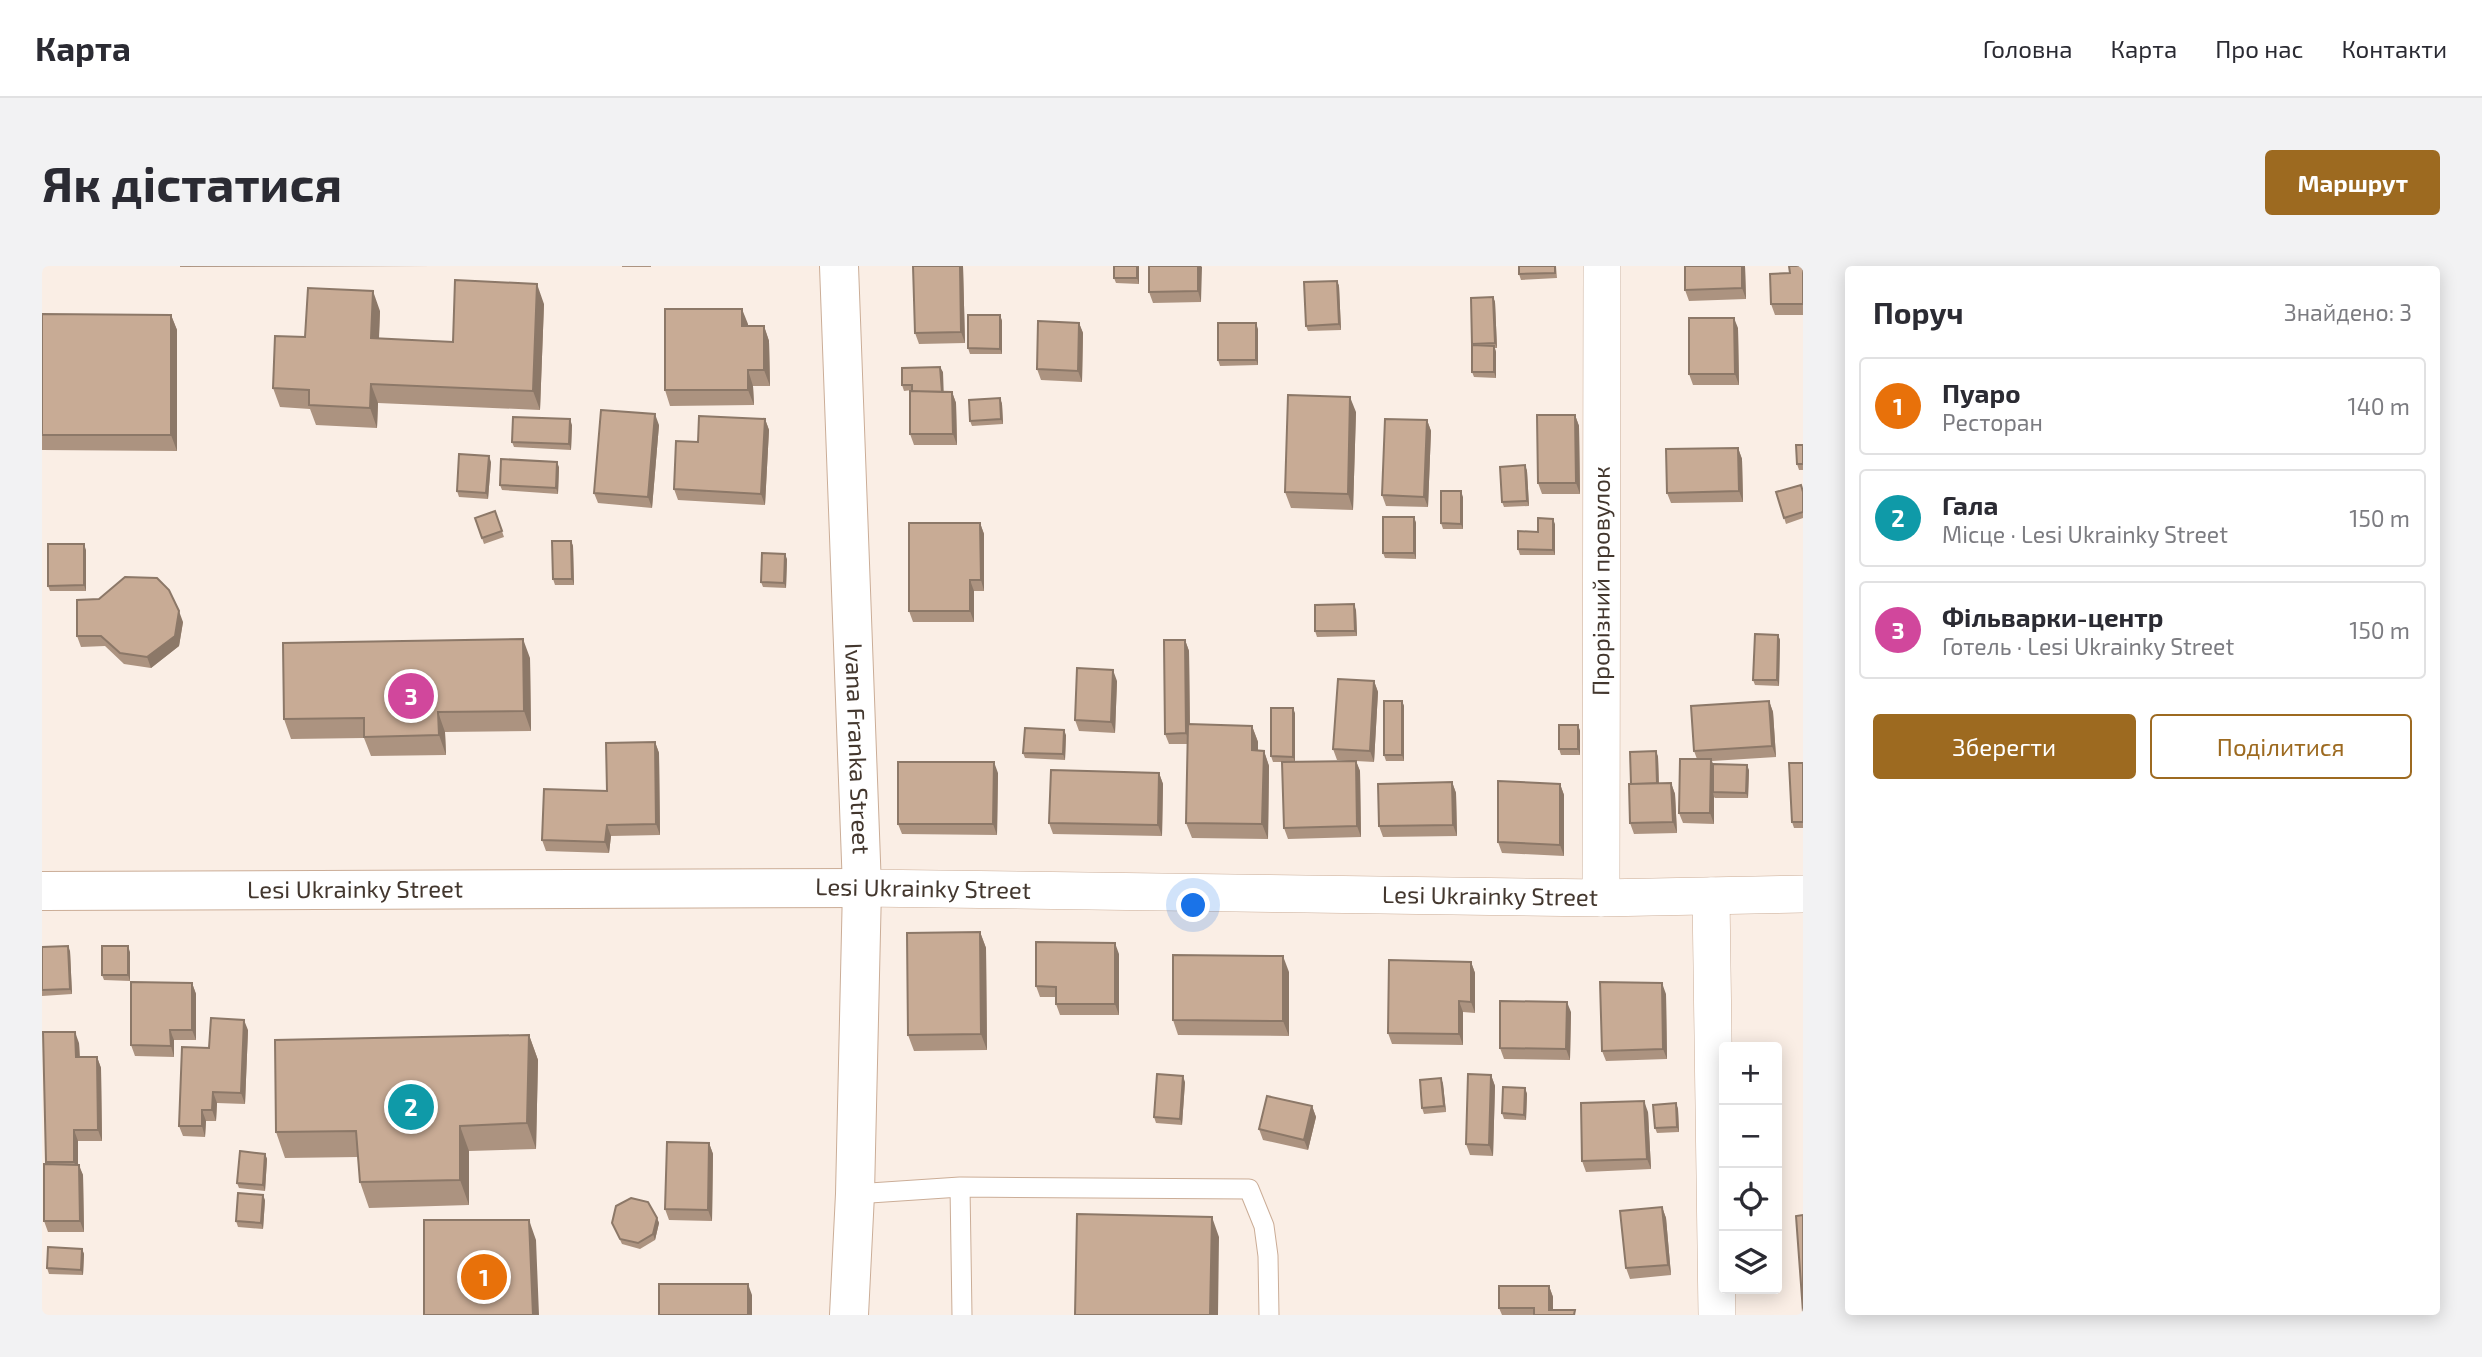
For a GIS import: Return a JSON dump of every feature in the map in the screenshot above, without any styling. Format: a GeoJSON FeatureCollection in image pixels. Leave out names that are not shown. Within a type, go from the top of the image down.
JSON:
{"type":"FeatureCollection","features":[{"type":"Feature","properties":{"kind":"street","name":"Ivana Franka Street"},"geometry":{"type":"LineString","coordinates":[[839,266],[862,888],[855,1194],[849,1315]]}},
{"type":"Feature","properties":{"kind":"street","name":"Прорізний провулок"},"geometry":{"type":"LineString","coordinates":[[1601,898],[1602,266]]}},
{"type":"Feature","properties":{"kind":"street","name":"Lesi Ukrainky Street"},"geometry":{"type":"LineString","coordinates":[[42,891],[862,888],[1601,898],[1803,894]]}},
{"type":"Feature","properties":{"kind":"street"},"geometry":{"type":"LineString","coordinates":[[1711,896],[1717,1315]]}},
{"type":"Feature","properties":{"kind":"lane"},"geometry":{"type":"LineString","coordinates":[[855,1194],[960,1187],[1250,1189],[1264,1226],[1268,1256],[1269,1315]]}},
{"type":"Feature","properties":{"kind":"lane"},"geometry":{"type":"LineString","coordinates":[[960,1187],[962,1315]]}},
{"type":"Feature","properties":{"kind":"building"},"geometry":{"type":"Polygon","coordinates":[[[913,266],[960,266],[961,332],[915,333],[913,266]]]}},
{"type":"Feature","properties":{"kind":"building"},"geometry":{"type":"Polygon","coordinates":[[[1114,266],[1137,266],[1137,278],[1114,278],[1114,266]]]}},
{"type":"Feature","properties":{"kind":"building"},"geometry":{"type":"Polygon","coordinates":[[[1149,266],[1198,266],[1198,291],[1149,292],[1149,266]]]}},
{"type":"Feature","properties":{"kind":"building"},"geometry":{"type":"Polygon","coordinates":[[[1519,266],[1555,266],[1555,273],[1519,274],[1519,266]]]}},
{"type":"Feature","properties":{"kind":"building"},"geometry":{"type":"Polygon","coordinates":[[[1685,266],[1742,266],[1742,288],[1685,290],[1685,266]]]}},
{"type":"Feature","properties":{"kind":"building"},"geometry":{"type":"Polygon","coordinates":[[[1789,266],[1803,266],[1803,304],[1771,304],[1770,274],[1790,273],[1789,266]]]}},
{"type":"Feature","properties":{"kind":"building"},"geometry":{"type":"Polygon","coordinates":[[[455,280],[537,284],[533,391],[371,384],[370,408],[309,405],[309,390],[273,388],[275,336],[305,337],[308,288],[373,291],[371,338],[453,342],[455,280]]]}},
{"type":"Feature","properties":{"kind":"building"},"geometry":{"type":"Polygon","coordinates":[[[1337,281],[1339,324],[1306,326],[1304,282],[1337,281]]]}},
{"type":"Feature","properties":{"kind":"building"},"geometry":{"type":"Polygon","coordinates":[[[1493,297],[1495,343],[1472,344],[1471,298],[1493,297]]]}},
{"type":"Feature","properties":{"kind":"building"},"geometry":{"type":"Polygon","coordinates":[[[665,309],[742,309],[742,326],[764,326],[764,370],[748,370],[748,390],[665,390],[665,309]]]}},
{"type":"Feature","properties":{"kind":"building"},"geometry":{"type":"Polygon","coordinates":[[[42,314],[171,315],[171,435],[42,435],[42,314]]]}},
{"type":"Feature","properties":{"kind":"building"},"geometry":{"type":"Polygon","coordinates":[[[968,315],[1000,315],[1000,349],[968,348],[968,315]]]}},
{"type":"Feature","properties":{"kind":"building"},"geometry":{"type":"Polygon","coordinates":[[[1689,318],[1734,318],[1735,374],[1689,374],[1689,318]]]}},
{"type":"Feature","properties":{"kind":"building"},"geometry":{"type":"Polygon","coordinates":[[[1038,321],[1079,323],[1078,371],[1037,369],[1038,321]]]}},
{"type":"Feature","properties":{"kind":"building"},"geometry":{"type":"Polygon","coordinates":[[[1218,323],[1256,323],[1256,360],[1218,360],[1218,323]]]}},
{"type":"Feature","properties":{"kind":"building"},"geometry":{"type":"Polygon","coordinates":[[[1472,345],[1494,346],[1494,372],[1472,372],[1472,345]]]}},
{"type":"Feature","properties":{"kind":"building"},"geometry":{"type":"Polygon","coordinates":[[[940,367],[942,392],[912,391],[912,385],[902,385],[902,368],[940,367]]]}},
{"type":"Feature","properties":{"kind":"building"},"geometry":{"type":"Polygon","coordinates":[[[910,391],[952,392],[953,434],[910,434],[910,391]]]}},
{"type":"Feature","properties":{"kind":"building"},"geometry":{"type":"Polygon","coordinates":[[[1288,395],[1350,397],[1348,494],[1285,492],[1288,395]]]}},
{"type":"Feature","properties":{"kind":"building"},"geometry":{"type":"Polygon","coordinates":[[[1000,398],[1001,419],[970,421],[969,400],[1000,398]]]}},
{"type":"Feature","properties":{"kind":"building"},"geometry":{"type":"Polygon","coordinates":[[[601,410],[655,414],[648,497],[594,493],[601,410]]]}},
{"type":"Feature","properties":{"kind":"building"},"geometry":{"type":"Polygon","coordinates":[[[1537,415],[1575,415],[1576,483],[1538,483],[1537,415]]]}},
{"type":"Feature","properties":{"kind":"building"},"geometry":{"type":"Polygon","coordinates":[[[699,416],[765,419],[761,494],[674,489],[676,441],[698,442],[699,416]]]}},
{"type":"Feature","properties":{"kind":"building"},"geometry":{"type":"Polygon","coordinates":[[[513,417],[570,419],[569,444],[512,442],[513,417]]]}},
{"type":"Feature","properties":{"kind":"building"},"geometry":{"type":"Polygon","coordinates":[[[1385,419],[1427,420],[1424,497],[1382,495],[1385,419]]]}},
{"type":"Feature","properties":{"kind":"building"},"geometry":{"type":"Polygon","coordinates":[[[1796,445],[1803,445],[1803,464],[1797,464],[1796,445]]]}},
{"type":"Feature","properties":{"kind":"building"},"geometry":{"type":"Polygon","coordinates":[[[1738,448],[1739,491],[1667,493],[1666,449],[1738,448]]]}},
{"type":"Feature","properties":{"kind":"building"},"geometry":{"type":"Polygon","coordinates":[[[459,454],[489,456],[486,493],[457,491],[459,454]]]}},
{"type":"Feature","properties":{"kind":"building"},"geometry":{"type":"Polygon","coordinates":[[[501,459],[557,462],[556,488],[500,485],[501,459]]]}},
{"type":"Feature","properties":{"kind":"building"},"geometry":{"type":"Polygon","coordinates":[[[1525,465],[1527,501],[1502,502],[1500,467],[1525,465]]]}},
{"type":"Feature","properties":{"kind":"building"},"geometry":{"type":"Polygon","coordinates":[[[1801,485],[1803,512],[1784,518],[1776,492],[1801,485]]]}},
{"type":"Feature","properties":{"kind":"building"},"geometry":{"type":"Polygon","coordinates":[[[1441,491],[1461,491],[1461,524],[1441,523],[1441,491]]]}},
{"type":"Feature","properties":{"kind":"building"},"geometry":{"type":"Polygon","coordinates":[[[495,511],[502,531],[482,538],[475,518],[495,511]]]}},
{"type":"Feature","properties":{"kind":"building"},"geometry":{"type":"Polygon","coordinates":[[[1383,517],[1414,517],[1414,553],[1383,553],[1383,517]]]}},
{"type":"Feature","properties":{"kind":"building"},"geometry":{"type":"Polygon","coordinates":[[[1538,518],[1553,519],[1553,550],[1518,549],[1518,531],[1538,532],[1538,518]]]}},
{"type":"Feature","properties":{"kind":"building"},"geometry":{"type":"Polygon","coordinates":[[[909,523],[980,523],[981,580],[970,580],[970,611],[909,611],[909,523]]]}},
{"type":"Feature","properties":{"kind":"building"},"geometry":{"type":"Polygon","coordinates":[[[552,541],[571,541],[572,579],[553,579],[552,541]]]}},
{"type":"Feature","properties":{"kind":"building"},"geometry":{"type":"Polygon","coordinates":[[[48,544],[84,544],[84,585],[48,586],[48,544]]]}},
{"type":"Feature","properties":{"kind":"building"},"geometry":{"type":"Polygon","coordinates":[[[762,553],[785,554],[784,583],[761,582],[762,553]]]}},
{"type":"Feature","properties":{"kind":"building"},"geometry":{"type":"Polygon","coordinates":[[[125,577],[157,578],[169,590],[179,611],[175,636],[147,657],[120,653],[101,636],[77,636],[77,600],[99,599],[125,577]]]}},
{"type":"Feature","properties":{"kind":"building"},"geometry":{"type":"Polygon","coordinates":[[[1354,604],[1355,631],[1315,631],[1315,605],[1354,604]]]}},
{"type":"Feature","properties":{"kind":"building"},"geometry":{"type":"Polygon","coordinates":[[[1755,634],[1778,635],[1777,680],[1753,680],[1755,634]]]}},
{"type":"Feature","properties":{"kind":"building"},"geometry":{"type":"Polygon","coordinates":[[[523,639],[524,711],[438,712],[439,735],[364,737],[364,718],[284,719],[283,643],[523,639]]]}},
{"type":"Feature","properties":{"kind":"building"},"geometry":{"type":"Polygon","coordinates":[[[1164,640],[1185,640],[1186,733],[1165,734],[1164,640]]]}},
{"type":"Feature","properties":{"kind":"building"},"geometry":{"type":"Polygon","coordinates":[[[1077,668],[1113,670],[1111,722],[1075,720],[1077,668]]]}},
{"type":"Feature","properties":{"kind":"building"},"geometry":{"type":"Polygon","coordinates":[[[1338,679],[1374,681],[1370,751],[1333,749],[1338,679]]]}},
{"type":"Feature","properties":{"kind":"building"},"geometry":{"type":"Polygon","coordinates":[[[1384,701],[1402,701],[1402,755],[1384,755],[1384,701]]]}},
{"type":"Feature","properties":{"kind":"building"},"geometry":{"type":"Polygon","coordinates":[[[1769,701],[1772,746],[1694,751],[1691,706],[1769,701]]]}},
{"type":"Feature","properties":{"kind":"building"},"geometry":{"type":"Polygon","coordinates":[[[1271,708],[1293,708],[1293,757],[1271,756],[1271,708]]]}},
{"type":"Feature","properties":{"kind":"building"},"geometry":{"type":"Polygon","coordinates":[[[1188,724],[1252,726],[1252,750],[1264,751],[1262,824],[1186,823],[1188,724]]]}},
{"type":"Feature","properties":{"kind":"building"},"geometry":{"type":"Polygon","coordinates":[[[1559,725],[1578,725],[1578,749],[1559,749],[1559,725]]]}},
{"type":"Feature","properties":{"kind":"building"},"geometry":{"type":"Polygon","coordinates":[[[1025,728],[1064,730],[1063,754],[1023,753],[1025,728]]]}},
{"type":"Feature","properties":{"kind":"building"},"geometry":{"type":"Polygon","coordinates":[[[655,742],[656,824],[607,825],[605,842],[542,840],[544,789],[607,791],[606,743],[655,742]]]}},
{"type":"Feature","properties":{"kind":"building"},"geometry":{"type":"Polygon","coordinates":[[[1656,751],[1657,783],[1631,784],[1630,752],[1656,751]]]}},
{"type":"Feature","properties":{"kind":"building"},"geometry":{"type":"Polygon","coordinates":[[[1680,759],[1711,759],[1710,813],[1679,813],[1680,759]]]}},
{"type":"Feature","properties":{"kind":"building"},"geometry":{"type":"Polygon","coordinates":[[[1356,761],[1357,826],[1284,828],[1282,762],[1356,761]]]}},
{"type":"Feature","properties":{"kind":"building"},"geometry":{"type":"Polygon","coordinates":[[[898,762],[994,762],[993,824],[898,824],[898,762]]]}},
{"type":"Feature","properties":{"kind":"building"},"geometry":{"type":"Polygon","coordinates":[[[1789,763],[1803,763],[1803,822],[1792,822],[1789,763]]]}},
{"type":"Feature","properties":{"kind":"building"},"geometry":{"type":"Polygon","coordinates":[[[1713,764],[1747,765],[1746,793],[1713,792],[1713,764]]]}},
{"type":"Feature","properties":{"kind":"building"},"geometry":{"type":"Polygon","coordinates":[[[1051,770],[1159,773],[1158,825],[1049,823],[1051,770]]]}},
{"type":"Feature","properties":{"kind":"building"},"geometry":{"type":"Polygon","coordinates":[[[1498,781],[1560,784],[1560,845],[1498,842],[1498,781]]]}},
{"type":"Feature","properties":{"kind":"building"},"geometry":{"type":"Polygon","coordinates":[[[1452,782],[1453,825],[1379,826],[1378,784],[1452,782]]]}},
{"type":"Feature","properties":{"kind":"building"},"geometry":{"type":"Polygon","coordinates":[[[1671,783],[1673,822],[1630,823],[1629,784],[1671,783]]]}},
{"type":"Feature","properties":{"kind":"building"},"geometry":{"type":"Polygon","coordinates":[[[980,932],[981,1034],[908,1035],[907,933],[980,932]]]}},
{"type":"Feature","properties":{"kind":"building"},"geometry":{"type":"Polygon","coordinates":[[[1036,942],[1115,943],[1115,1004],[1056,1004],[1056,987],[1036,986],[1036,942]]]}},
{"type":"Feature","properties":{"kind":"building"},"geometry":{"type":"Polygon","coordinates":[[[68,946],[70,989],[42,990],[42,947],[68,946]]]}},
{"type":"Feature","properties":{"kind":"building"},"geometry":{"type":"Polygon","coordinates":[[[102,946],[128,946],[128,975],[102,975],[102,946]]]}},
{"type":"Feature","properties":{"kind":"building"},"geometry":{"type":"Polygon","coordinates":[[[1173,955],[1283,956],[1283,1021],[1173,1020],[1173,955]]]}},
{"type":"Feature","properties":{"kind":"building"},"geometry":{"type":"Polygon","coordinates":[[[1389,960],[1471,962],[1471,1002],[1459,1001],[1459,1034],[1388,1033],[1389,960]]]}},
{"type":"Feature","properties":{"kind":"building"},"geometry":{"type":"Polygon","coordinates":[[[131,982],[192,983],[192,1030],[170,1030],[171,1046],[131,1045],[131,982]]]}},
{"type":"Feature","properties":{"kind":"building"},"geometry":{"type":"Polygon","coordinates":[[[1600,982],[1662,983],[1663,1049],[1602,1051],[1600,982]]]}},
{"type":"Feature","properties":{"kind":"building"},"geometry":{"type":"Polygon","coordinates":[[[1500,1001],[1567,1002],[1566,1049],[1500,1048],[1500,1001]]]}},
{"type":"Feature","properties":{"kind":"building"},"geometry":{"type":"Polygon","coordinates":[[[211,1018],[244,1020],[241,1093],[213,1092],[212,1110],[202,1110],[202,1126],[179,1126],[182,1047],[209,1048],[211,1018]]]}},
{"type":"Feature","properties":{"kind":"building"},"geometry":{"type":"Polygon","coordinates":[[[43,1032],[75,1032],[76,1057],[97,1057],[98,1130],[74,1130],[74,1162],[46,1162],[43,1032]]]}},
{"type":"Feature","properties":{"kind":"building"},"geometry":{"type":"Polygon","coordinates":[[[529,1035],[527,1123],[460,1126],[460,1180],[360,1182],[356,1131],[276,1132],[275,1040],[529,1035]]]}},
{"type":"Feature","properties":{"kind":"building"},"geometry":{"type":"Polygon","coordinates":[[[1157,1074],[1183,1076],[1180,1119],[1154,1117],[1157,1074]]]}},
{"type":"Feature","properties":{"kind":"building"},"geometry":{"type":"Polygon","coordinates":[[[1468,1074],[1491,1075],[1489,1145],[1466,1144],[1468,1074]]]}},
{"type":"Feature","properties":{"kind":"building"},"geometry":{"type":"Polygon","coordinates":[[[1441,1078],[1444,1106],[1422,1108],[1420,1080],[1441,1078]]]}},
{"type":"Feature","properties":{"kind":"building"},"geometry":{"type":"Polygon","coordinates":[[[1503,1087],[1525,1088],[1524,1115],[1502,1113],[1503,1087]]]}},
{"type":"Feature","properties":{"kind":"building"},"geometry":{"type":"Polygon","coordinates":[[[1267,1096],[1312,1106],[1304,1140],[1259,1129],[1267,1096]]]}},
{"type":"Feature","properties":{"kind":"building"},"geometry":{"type":"Polygon","coordinates":[[[1644,1101],[1647,1159],[1582,1161],[1581,1103],[1644,1101]]]}},
{"type":"Feature","properties":{"kind":"building"},"geometry":{"type":"Polygon","coordinates":[[[1676,1103],[1677,1127],[1655,1128],[1653,1105],[1676,1103]]]}},
{"type":"Feature","properties":{"kind":"building"},"geometry":{"type":"Polygon","coordinates":[[[667,1142],[709,1143],[708,1210],[665,1209],[667,1142]]]}},
{"type":"Feature","properties":{"kind":"building"},"geometry":{"type":"Polygon","coordinates":[[[240,1151],[265,1154],[263,1185],[237,1183],[240,1151]]]}},
{"type":"Feature","properties":{"kind":"building"},"geometry":{"type":"Polygon","coordinates":[[[44,1164],[79,1165],[80,1221],[44,1221],[44,1164]]]}},
{"type":"Feature","properties":{"kind":"building"},"geometry":{"type":"Polygon","coordinates":[[[238,1193],[263,1195],[261,1223],[236,1221],[238,1193]]]}},
{"type":"Feature","properties":{"kind":"building"},"geometry":{"type":"Polygon","coordinates":[[[631,1198],[648,1202],[657,1218],[653,1234],[638,1243],[620,1239],[612,1223],[616,1206],[631,1198]]]}},
{"type":"Feature","properties":{"kind":"building"},"geometry":{"type":"Polygon","coordinates":[[[1662,1207],[1668,1265],[1626,1268],[1620,1211],[1662,1207]]]}},
{"type":"Feature","properties":{"kind":"building"},"geometry":{"type":"Polygon","coordinates":[[[1077,1214],[1212,1217],[1210,1315],[1075,1315],[1077,1214]]]}},
{"type":"Feature","properties":{"kind":"building"},"geometry":{"type":"Polygon","coordinates":[[[1803,1215],[1803,1312],[1796,1216],[1803,1215]]]}},
{"type":"Feature","properties":{"kind":"building"},"geometry":{"type":"Polygon","coordinates":[[[424,1220],[529,1220],[533,1315],[424,1315],[424,1220]]]}},
{"type":"Feature","properties":{"kind":"building"},"geometry":{"type":"Polygon","coordinates":[[[48,1247],[82,1249],[81,1270],[47,1268],[48,1247]]]}},
{"type":"Feature","properties":{"kind":"building"},"geometry":{"type":"Polygon","coordinates":[[[659,1284],[748,1284],[748,1315],[659,1315],[659,1284]]]}},
{"type":"Feature","properties":{"kind":"building"},"geometry":{"type":"Polygon","coordinates":[[[1499,1286],[1549,1286],[1549,1310],[1575,1310],[1574,1315],[1534,1315],[1534,1308],[1499,1308],[1499,1286]]]}},
{"type":"Feature","properties":{"kind":"place","name":"Фільварки-центр"},"geometry":{"type":"Point","coordinates":[411,696]}},
{"type":"Feature","properties":{"kind":"place","name":"Гала"},"geometry":{"type":"Point","coordinates":[411,1107]}},
{"type":"Feature","properties":{"kind":"place","name":"Пуаро"},"geometry":{"type":"Point","coordinates":[484,1277]}}]}
